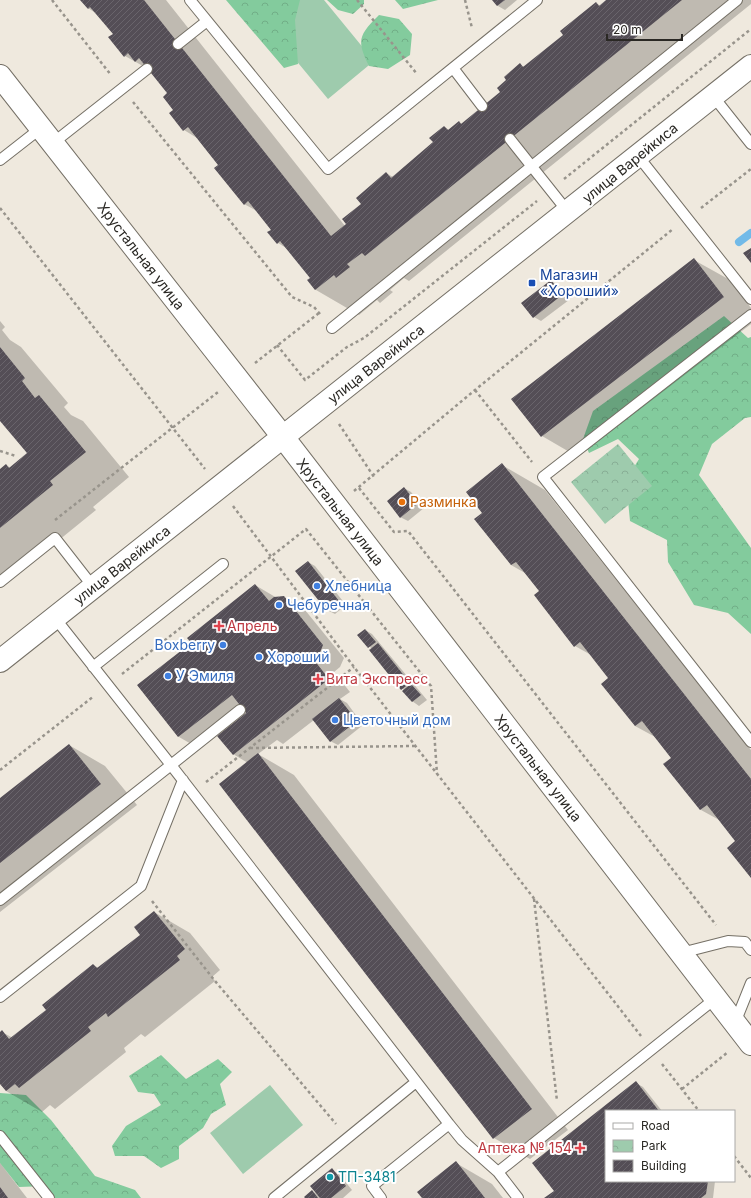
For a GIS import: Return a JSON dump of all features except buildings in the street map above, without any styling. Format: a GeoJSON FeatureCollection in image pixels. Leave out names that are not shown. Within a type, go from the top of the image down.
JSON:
{"type":"FeatureCollection","features":[{"type":"Feature","properties":{"kind":"main road","name":"улица Варейкиса"},"geometry":{"type":"LineString","coordinates":[[0,661],[751,66]]}},
{"type":"Feature","properties":{"kind":"main road","name":"Хрустальная улица"},"geometry":{"type":"LineString","coordinates":[[0,76],[283,437],[744,1035]]}},
{"type":"Feature","properties":{"kind":"lane"},"geometry":{"type":"LineString","coordinates":[[190,0],[328,169],[537,0]]}},
{"type":"Feature","properties":{"kind":"lane"},"geometry":{"type":"LineString","coordinates":[[332,328],[737,0]]}},
{"type":"Feature","properties":{"kind":"lane"},"geometry":{"type":"LineString","coordinates":[[178,44],[207,21]]}},
{"type":"Feature","properties":{"kind":"lane"},"geometry":{"type":"LineString","coordinates":[[452,68],[482,106]]}},
{"type":"Feature","properties":{"kind":"lane"},"geometry":{"type":"LineString","coordinates":[[0,160],[47,136],[122,88],[147,69]]}},
{"type":"Feature","properties":{"kind":"lane"},"geometry":{"type":"LineString","coordinates":[[713,96],[751,144]]}},
{"type":"Feature","properties":{"kind":"lane"},"geometry":{"type":"LineString","coordinates":[[510,139],[568,212]]}},
{"type":"Feature","properties":{"kind":"lane"},"geometry":{"type":"LineString","coordinates":[[638,156],[751,299]]}},
{"type":"Feature","properties":{"kind":"lane"},"geometry":{"type":"LineString","coordinates":[[751,316],[543,477],[751,742]]}},
{"type":"Feature","properties":{"kind":"lane"},"geometry":{"type":"LineString","coordinates":[[0,582],[56,538],[94,588]]}},
{"type":"Feature","properties":{"kind":"lane"},"geometry":{"type":"LineString","coordinates":[[93,667],[223,564]]}},
{"type":"Feature","properties":{"kind":"lane"},"geometry":{"type":"LineString","coordinates":[[55,618],[193,792],[449,1124],[462,1140],[498,1172],[518,1198]]}},
{"type":"Feature","properties":{"kind":"lane"},"geometry":{"type":"LineString","coordinates":[[0,900],[240,710]]}},
{"type":"Feature","properties":{"kind":"lane"},"geometry":{"type":"LineString","coordinates":[[0,998],[141,886],[183,780]]}},
{"type":"Feature","properties":{"kind":"lane"},"geometry":{"type":"LineString","coordinates":[[681,953],[728,941],[745,942],[751,950]]}},
{"type":"Feature","properties":{"kind":"lane"},"geometry":{"type":"LineString","coordinates":[[744,1035],[751,983]]}},
{"type":"Feature","properties":{"kind":"lane"},"geometry":{"type":"LineString","coordinates":[[498,1172],[716,998]]}},
{"type":"Feature","properties":{"kind":"lane"},"geometry":{"type":"LineString","coordinates":[[274,1198],[416,1082]]}},
{"type":"Feature","properties":{"kind":"lane"},"geometry":{"type":"LineString","coordinates":[[381,1198],[372,1186],[449,1124]]}},
{"type":"Feature","properties":{"kind":"lane"},"geometry":{"type":"LineString","coordinates":[[0,1136],[49,1198]]}},
{"type":"Feature","properties":{"kind":"path"},"geometry":{"type":"LineString","coordinates":[[52,0],[292,296],[314,308],[332,328]]}},
{"type":"Feature","properties":{"kind":"path"},"geometry":{"type":"LineString","coordinates":[[357,0],[428,88]]}},
{"type":"Feature","properties":{"kind":"path"},"geometry":{"type":"LineString","coordinates":[[465,0],[477,48]]}},
{"type":"Feature","properties":{"kind":"path"},"geometry":{"type":"LineString","coordinates":[[277,345],[305,380],[347,347],[364,338],[751,29]]}},
{"type":"Feature","properties":{"kind":"path"},"geometry":{"type":"LineString","coordinates":[[354,491],[374,477],[476,390],[687,218],[751,169]]}},
{"type":"Feature","properties":{"kind":"path"},"geometry":{"type":"LineString","coordinates":[[0,208],[173,426],[354,667],[698,1110]]}},
{"type":"Feature","properties":{"kind":"path"},"geometry":{"type":"LineString","coordinates":[[50,524],[319,313]]}},
{"type":"Feature","properties":{"kind":"path"},"geometry":{"type":"LineString","coordinates":[[476,390],[543,477]]}},
{"type":"Feature","properties":{"kind":"path"},"geometry":{"type":"LineString","coordinates":[[337,420],[374,477]]}},
{"type":"Feature","properties":{"kind":"path"},"geometry":{"type":"LineString","coordinates":[[0,451],[16,456]]}},
{"type":"Feature","properties":{"kind":"path"},"geometry":{"type":"LineString","coordinates":[[359,488],[394,532],[408,531],[728,941]]}},
{"type":"Feature","properties":{"kind":"path"},"geometry":{"type":"LineString","coordinates":[[0,770],[306,529],[430,686],[437,774]]}},
{"type":"Feature","properties":{"kind":"path"},"geometry":{"type":"LineString","coordinates":[[193,792],[354,667]]}},
{"type":"Feature","properties":{"kind":"path"},"geometry":{"type":"LineString","coordinates":[[250,748],[415,746]]}},
{"type":"Feature","properties":{"kind":"path"},"geometry":{"type":"LineString","coordinates":[[141,886],[216,981],[348,1138]]}},
{"type":"Feature","properties":{"kind":"path"},"geometry":{"type":"LineString","coordinates":[[534,899],[560,1123]]}},
{"type":"Feature","properties":{"kind":"path"},"geometry":{"type":"LineString","coordinates":[[682,1089],[744,1035]]}},
{"type":"Feature","properties":{"kind":"path"},"geometry":{"type":"LineString","coordinates":[[735,1157],[751,1178]]}},
{"type":"Feature","properties":{"kind":"green space"},"geometry":{"type":"Polygon","coordinates":[[[226,0],[300,0],[295,20],[298,64],[284,68],[226,0]]]}},
{"type":"Feature","properties":{"kind":"green space"},"geometry":{"type":"Polygon","coordinates":[[[294,0],[324,0],[374,61],[328,99],[265,23],[294,0]]]}},
{"type":"Feature","properties":{"kind":"green space"},"geometry":{"type":"Polygon","coordinates":[[[327,0],[364,0],[364,4],[353,14],[338,10],[327,0]]]}},
{"type":"Feature","properties":{"kind":"green space"},"geometry":{"type":"Polygon","coordinates":[[[395,0],[438,0],[403,9],[395,0]]]}},
{"type":"Feature","properties":{"kind":"green space"},"geometry":{"type":"Polygon","coordinates":[[[379,15],[399,19],[412,34],[410,55],[388,69],[369,66],[361,44],[367,28],[379,15]]]}},
{"type":"Feature","properties":{"kind":"green space"},"geometry":{"type":"Polygon","coordinates":[[[724,316],[748,338],[751,337],[751,417],[745,418],[712,444],[699,475],[751,548],[751,634],[728,613],[694,605],[668,562],[667,540],[630,521],[626,480],[639,459],[618,439],[589,453],[583,439],[593,411],[724,316]]]}},
{"type":"Feature","properties":{"kind":"green space"},"geometry":{"type":"Polygon","coordinates":[[[618,444],[652,486],[605,524],[571,482],[618,444]]]}},
{"type":"Feature","properties":{"kind":"green space"},"geometry":{"type":"Polygon","coordinates":[[[161,1055],[186,1079],[218,1059],[232,1072],[220,1084],[226,1105],[211,1114],[203,1128],[179,1146],[179,1159],[161,1168],[144,1156],[115,1156],[112,1146],[126,1126],[161,1105],[154,1094],[138,1092],[129,1076],[161,1055]]]}},
{"type":"Feature","properties":{"kind":"green space"},"geometry":{"type":"Polygon","coordinates":[[[270,1085],[303,1125],[243,1174],[210,1133],[270,1085]]]}},
{"type":"Feature","properties":{"kind":"green space"},"geometry":{"type":"Polygon","coordinates":[[[0,1093],[26,1095],[51,1120],[95,1176],[135,1190],[141,1198],[55,1198],[46,1186],[19,1187],[0,1163],[0,1093]]]}},
{"type":"Feature","properties":{"kind":"waterway"},"geometry":{"type":"LineString","coordinates":[[739,242],[751,233]]}},
{"type":"Feature","properties":{"kind":"place","name":"Магазин «Хороший»"},"geometry":{"type":"Point","coordinates":[532,283]}},
{"type":"Feature","properties":{"kind":"place","name":"Разминка"},"geometry":{"type":"Point","coordinates":[402,502]}},
{"type":"Feature","properties":{"kind":"place","name":"Хлебница"},"geometry":{"type":"Point","coordinates":[317,586]}},
{"type":"Feature","properties":{"kind":"place","name":"Чебуречная"},"geometry":{"type":"Point","coordinates":[279,605]}},
{"type":"Feature","properties":{"kind":"place","name":"Апрель"},"geometry":{"type":"Point","coordinates":[219,626]}},
{"type":"Feature","properties":{"kind":"place","name":"Boxberry"},"geometry":{"type":"Point","coordinates":[223,645]}},
{"type":"Feature","properties":{"kind":"place","name":"Хороший"},"geometry":{"type":"Point","coordinates":[259,657]}},
{"type":"Feature","properties":{"kind":"place","name":"У Эмиля"},"geometry":{"type":"Point","coordinates":[168,676]}},
{"type":"Feature","properties":{"kind":"place","name":"Вита Экспресс"},"geometry":{"type":"Point","coordinates":[318,679]}},
{"type":"Feature","properties":{"kind":"place","name":"Цветочный дом"},"geometry":{"type":"Point","coordinates":[335,720]}},
{"type":"Feature","properties":{"kind":"place","name":"Аптека № 154"},"geometry":{"type":"Point","coordinates":[580,1148]}},
{"type":"Feature","properties":{"kind":"place","name":"ТП-3481"},"geometry":{"type":"Point","coordinates":[330,1177]}}]}
